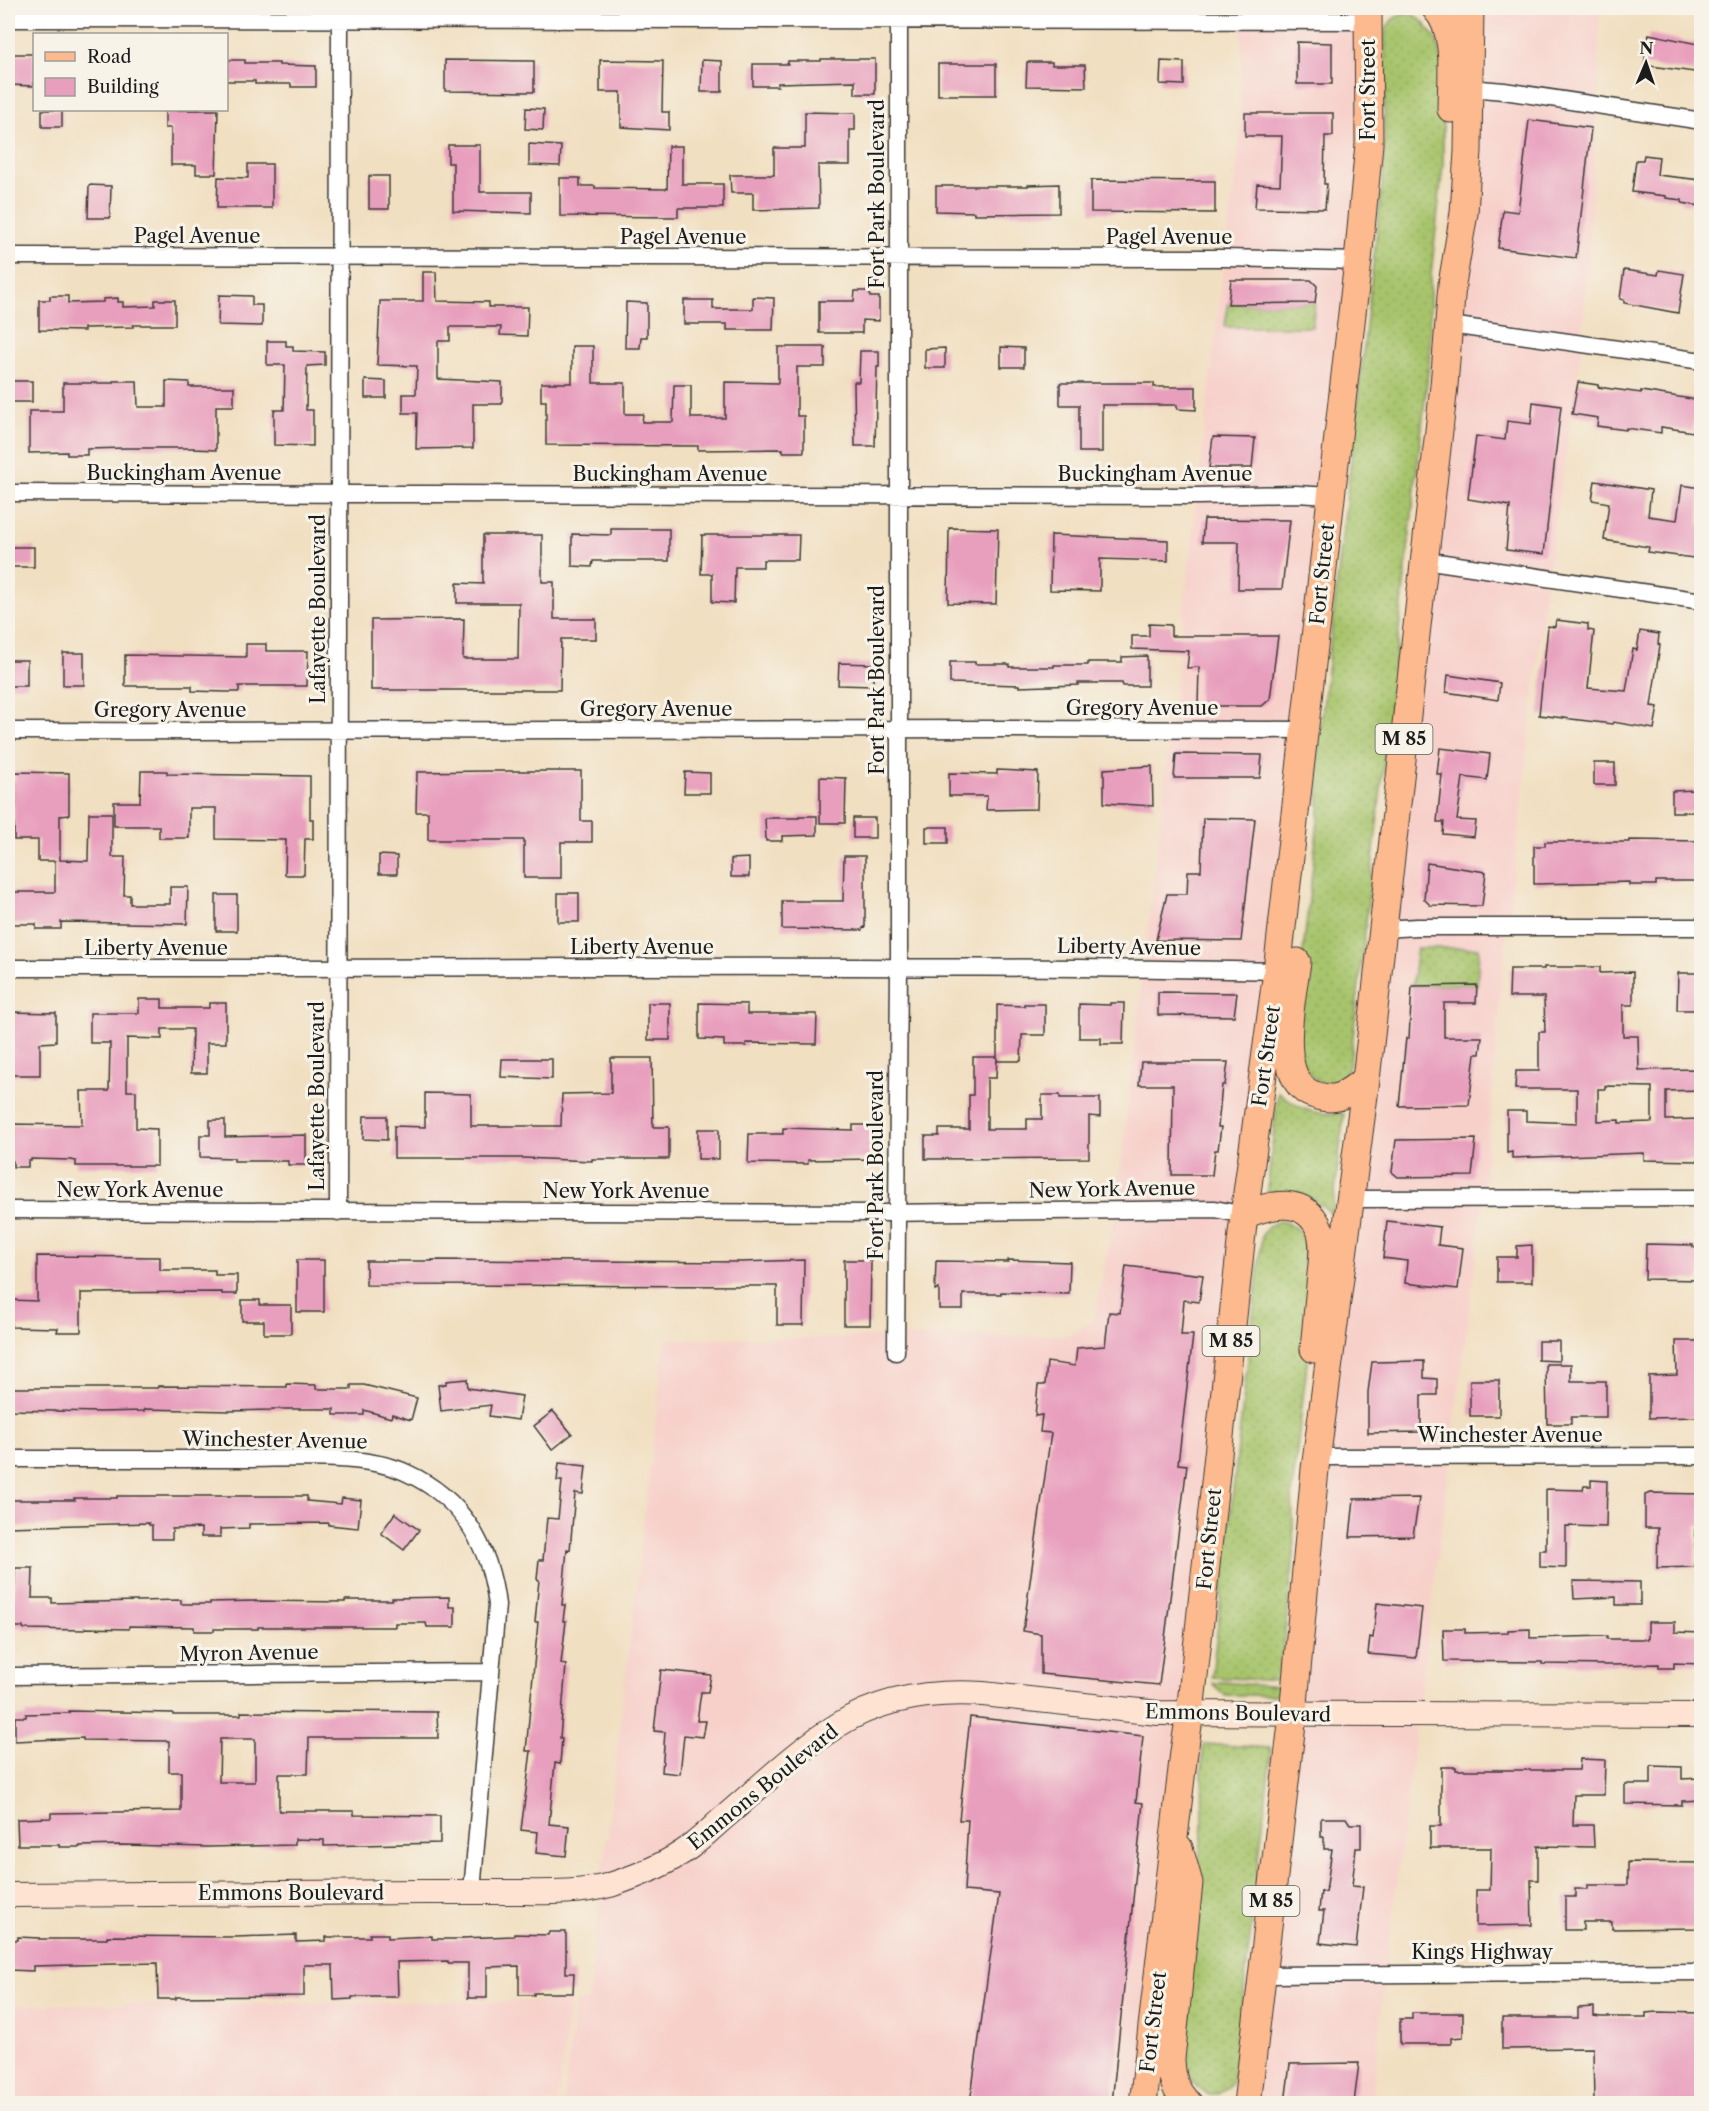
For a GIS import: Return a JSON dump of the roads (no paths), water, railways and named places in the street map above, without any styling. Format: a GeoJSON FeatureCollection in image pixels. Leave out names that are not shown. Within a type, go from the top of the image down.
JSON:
{"type":"FeatureCollection","features":[{"type":"Feature","properties":{"kind":"main road"},"geometry":{"type":"LineString","coordinates":[[1435,8],[1442,14],[1450,41],[1450,148],[1445,232],[1452,284]]}},
{"type":"Feature","properties":{"kind":"main road","name":"M 85"},"geometry":{"type":"LineString","coordinates":[[1244,2098],[1263,1975],[1293,1715],[1317,1463],[1366,1080],[1450,325],[1452,284],[1464,213],[1468,151],[1470,8]]}},
{"type":"Feature","properties":{"kind":"main road","name":"Fort Street"},"geometry":{"type":"LineString","coordinates":[[1143,2103],[1190,1713],[1244,1215],[1277,971],[1358,261],[1369,144],[1374,12]]}},
{"type":"Feature","properties":{"kind":"main road"},"geometry":{"type":"LineString","coordinates":[[1299,774],[1312,826],[1289,1035],[1290,1066],[1297,1082],[1310,1094],[1327,1099],[1340,1097],[1366,1080]]}},
{"type":"Feature","properties":{"kind":"main road"},"geometry":{"type":"LineString","coordinates":[[1244,1215],[1263,1207],[1286,1204],[1299,1208],[1311,1217],[1320,1230],[1323,1252],[1307,1441],[1317,1463]]}},
{"type":"Feature","properties":{"kind":"main road"},"geometry":{"type":"LineString","coordinates":[[1176,1836],[1189,1883],[1172,2074],[1175,2088],[1180,2096],[1189,2103]]}},
{"type":"Feature","properties":{"kind":"street"},"geometry":{"type":"LineString","coordinates":[[8,19],[340,14],[1374,12]]}},
{"type":"Feature","properties":{"kind":"street","name":"Lafayette Boulevard"},"geometry":{"type":"LineString","coordinates":[[338,1212],[340,14]]}},
{"type":"Feature","properties":{"kind":"street","name":"Fort Park Boulevard"},"geometry":{"type":"LineString","coordinates":[[896,1352],[899,14]]}},
{"type":"Feature","properties":{"kind":"street"},"geometry":{"type":"LineString","coordinates":[[1469,88],[1504,91],[1701,121]]}},
{"type":"Feature","properties":{"kind":"street","name":"Pagel Avenue"},"geometry":{"type":"LineString","coordinates":[[8,256],[1224,258],[1358,261]]}},
{"type":"Feature","properties":{"kind":"street"},"geometry":{"type":"LineString","coordinates":[[1450,325],[1701,362]]}},
{"type":"Feature","properties":{"kind":"street","name":"Buckingham Avenue"},"geometry":{"type":"LineString","coordinates":[[8,493],[1296,494],[1331,496]]}},
{"type":"Feature","properties":{"kind":"street"},"geometry":{"type":"LineString","coordinates":[[1424,560],[1701,601]]}},
{"type":"Feature","properties":{"kind":"street","name":"Gregory Avenue"},"geometry":{"type":"LineString","coordinates":[[8,731],[1304,730]]}},
{"type":"Feature","properties":{"kind":"street"},"geometry":{"type":"LineString","coordinates":[[1383,929],[1701,927]]}},
{"type":"Feature","properties":{"kind":"street","name":"Liberty Avenue"},"geometry":{"type":"LineString","coordinates":[[8,968],[898,966],[1277,971]]}},
{"type":"Feature","properties":{"kind":"street"},"geometry":{"type":"LineString","coordinates":[[1351,1199],[1701,1198]]}},
{"type":"Feature","properties":{"kind":"street","name":"New York Avenue"},"geometry":{"type":"LineString","coordinates":[[8,1210],[897,1213],[1215,1209],[1244,1215]]}},
{"type":"Feature","properties":{"kind":"street","name":"Winchester Avenue"},"geometry":{"type":"LineString","coordinates":[[1317,1463],[1701,1456]]}},
{"type":"Feature","properties":{"kind":"street","name":"Winchester Avenue"},"geometry":{"type":"LineString","coordinates":[[8,1459],[366,1461],[384,1464],[406,1472],[433,1487],[456,1507],[474,1531],[488,1558],[495,1581],[498,1605],[472,1892]]}},
{"type":"Feature","properties":{"kind":"street","name":"Myron Avenue"},"geometry":{"type":"LineString","coordinates":[[8,1676],[491,1672]]}},
{"type":"Feature","properties":{"kind":"street","name":"Emmons Boulevard"},"geometry":{"type":"LineString","coordinates":[[8,1895],[572,1892],[608,1886],[642,1874],[690,1847],[769,1779],[839,1724],[866,1711],[924,1696],[962,1693],[1158,1713],[1701,1715]]}},
{"type":"Feature","properties":{"kind":"street","name":"Kings Highway"},"geometry":{"type":"LineString","coordinates":[[1263,1975],[1701,1972]]}}]}
